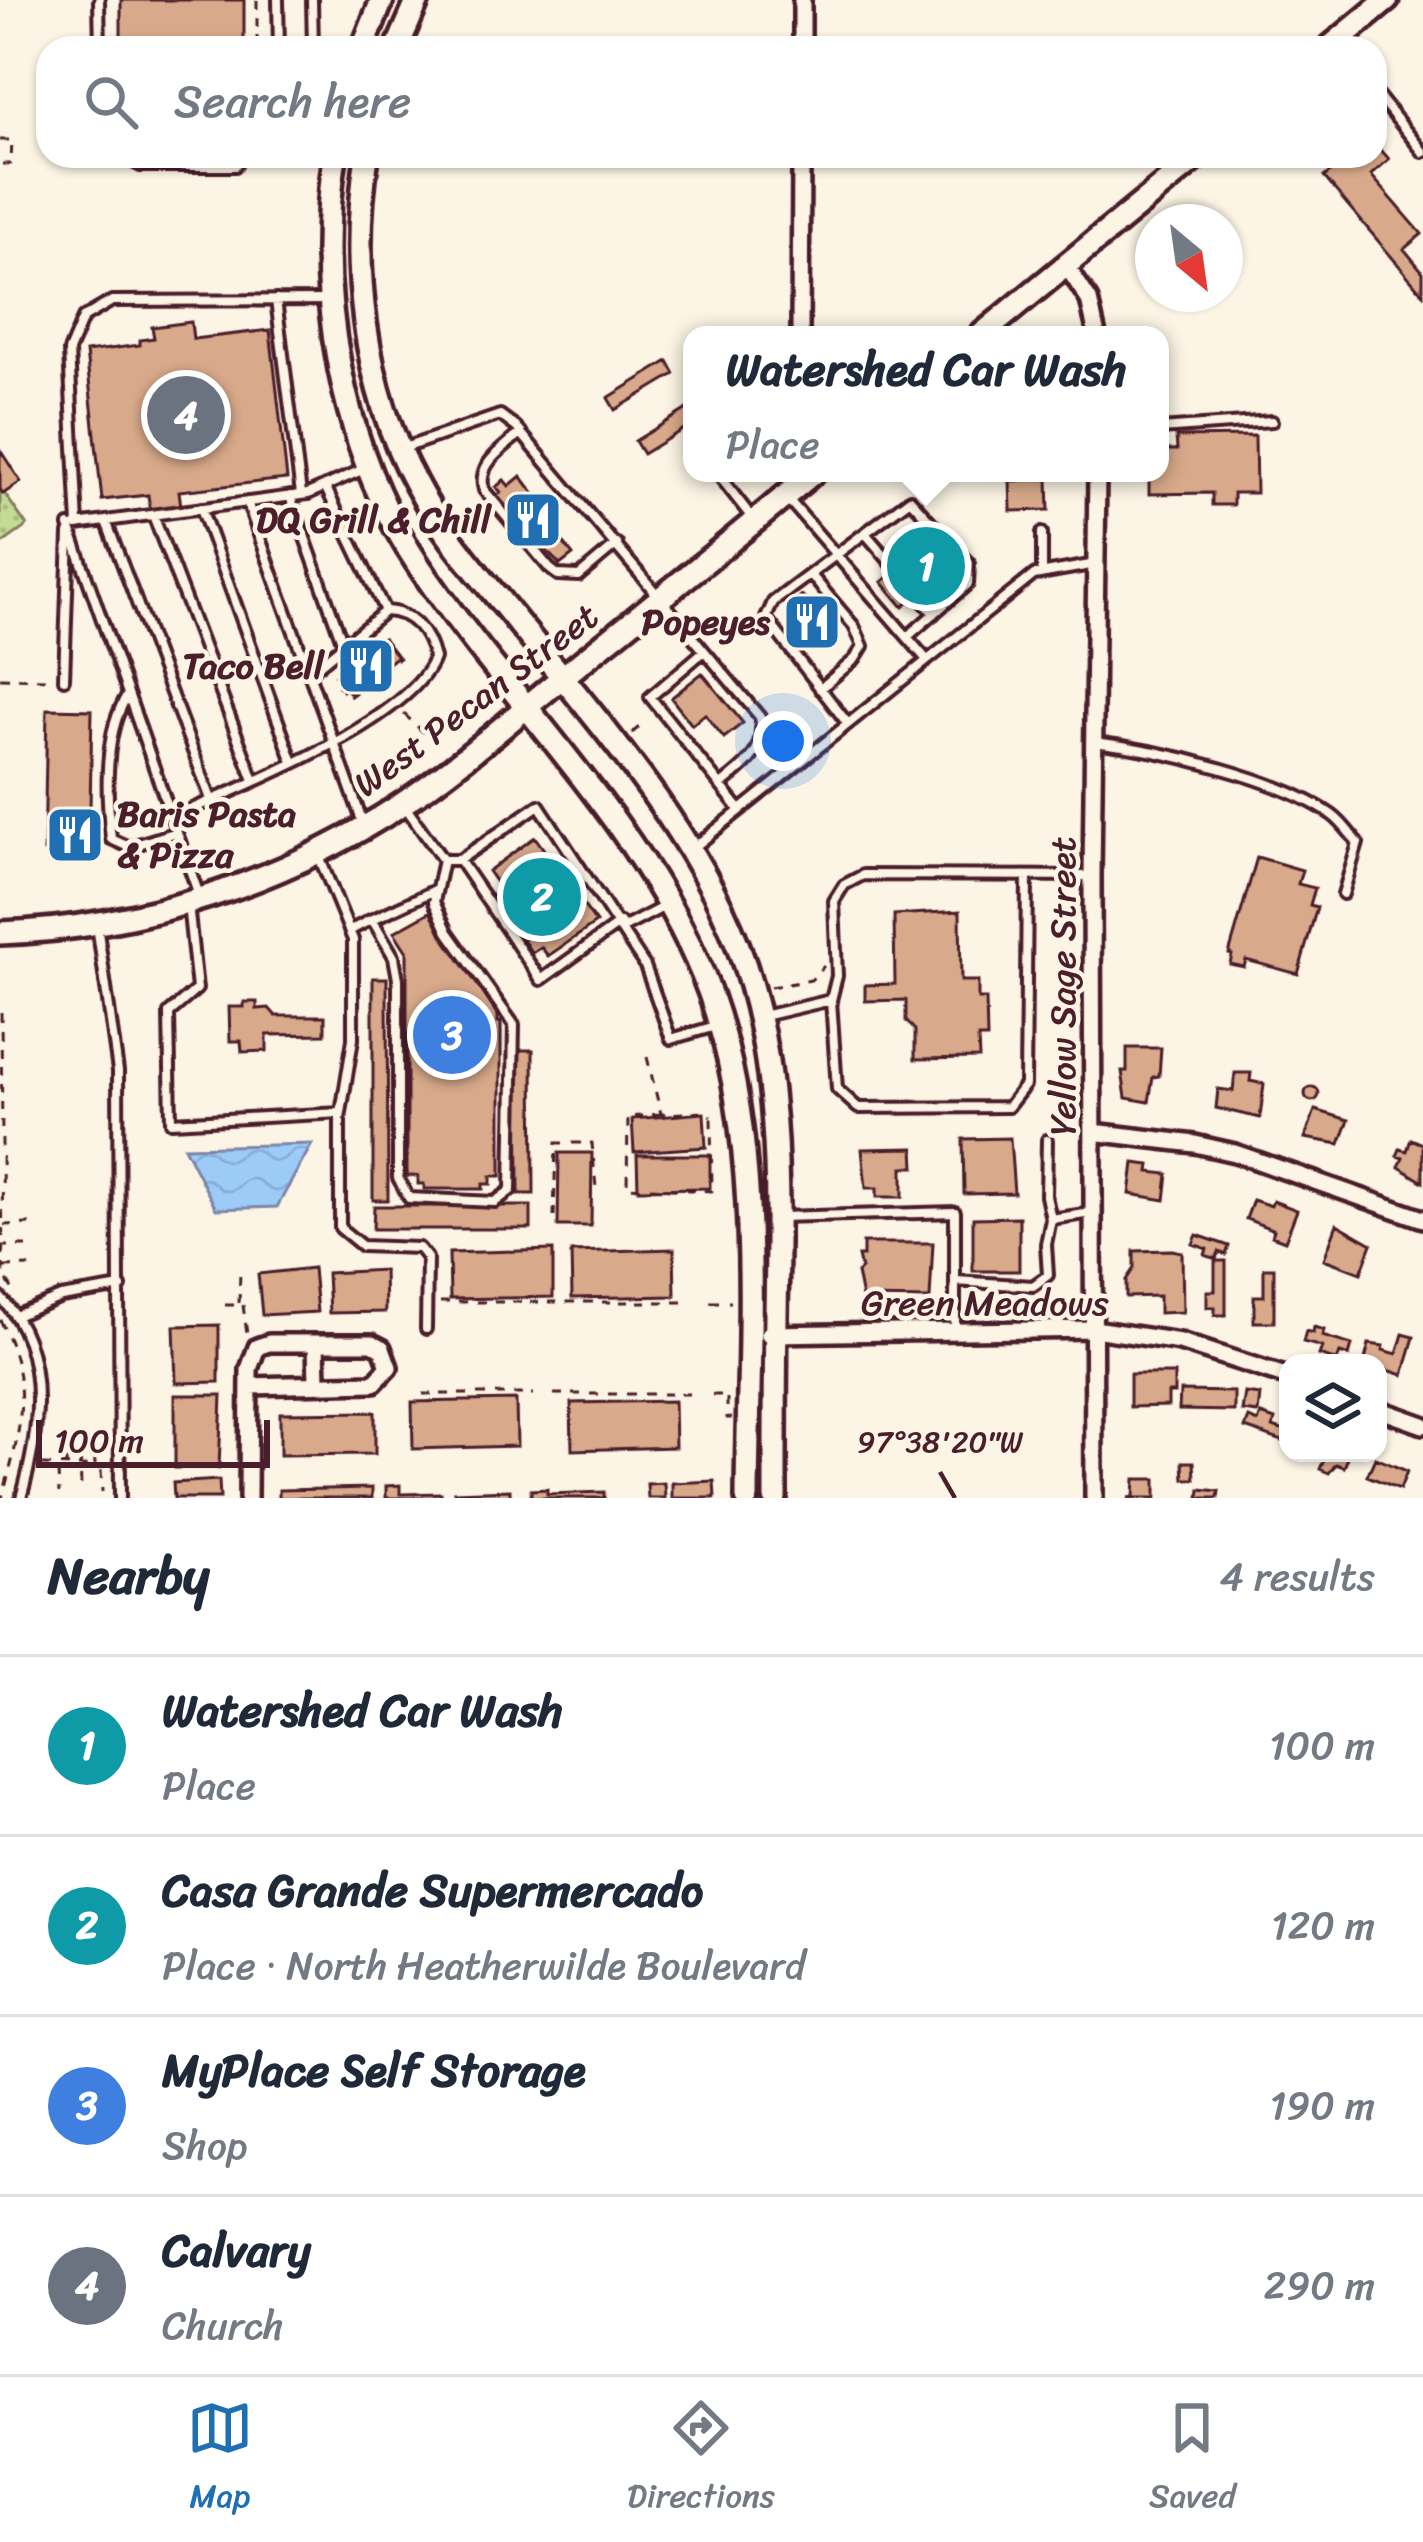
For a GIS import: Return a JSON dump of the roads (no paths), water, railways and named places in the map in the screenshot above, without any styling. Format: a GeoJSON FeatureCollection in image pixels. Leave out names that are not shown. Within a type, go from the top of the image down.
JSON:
{"type":"FeatureCollection","features":[{"type":"Feature","properties":{"kind":"main road"},"geometry":{"type":"LineString","coordinates":[[368,36],[382,0]]}},
{"type":"Feature","properties":{"kind":"main road"},"geometry":{"type":"LineString","coordinates":[[403,36],[418,0]]}},
{"type":"Feature","properties":{"kind":"main road"},"geometry":{"type":"LineString","coordinates":[[1346,36],[1387,0]]}},
{"type":"Feature","properties":{"kind":"main road"},"geometry":{"type":"LineString","coordinates":[[334,168],[328,229],[330,299],[345,388],[369,466],[398,531],[419,565],[602,798],[670,903],[699,963],[719,1024],[746,1163],[747,1498]]}},
{"type":"Feature","properties":{"kind":"main road"},"geometry":{"type":"LineString","coordinates":[[366,168],[360,223],[366,320],[374,368],[400,450],[446,534],[638,775],[688,851],[738,947],[769,1082],[777,1216],[775,1498]]}},
{"type":"Feature","properties":{"kind":"main road"},"geometry":{"type":"LineString","coordinates":[[992,326],[1184,168]]}},
{"type":"Feature","properties":{"kind":"main road"},"geometry":{"type":"LineString","coordinates":[[369,466],[400,450]]}},
{"type":"Feature","properties":{"kind":"main road","name":"West Pecan Street"},"geometry":{"type":"LineString","coordinates":[[0,933],[96,923],[194,901],[318,853],[403,804],[802,482]]}},
{"type":"Feature","properties":{"kind":"main road"},"geometry":{"type":"LineString","coordinates":[[719,1024],[757,1015]]}},
{"type":"Feature","properties":{"kind":"street"},"geometry":{"type":"LineString","coordinates":[[802,0],[802,36]]}},
{"type":"Feature","properties":{"kind":"street"},"geometry":{"type":"LineString","coordinates":[[800,326],[801,168]]}},
{"type":"Feature","properties":{"kind":"street"},"geometry":{"type":"LineString","coordinates":[[1066,266],[1089,300],[1094,326]]}},
{"type":"Feature","properties":{"kind":"street","name":"Yellow Sage Street"},"geometry":{"type":"LineString","coordinates":[[1094,1498],[1092,876],[1097,482]]}},
{"type":"Feature","properties":{"kind":"street"},"geometry":{"type":"LineString","coordinates":[[1094,1132],[1235,1153],[1423,1219]]}},
{"type":"Feature","properties":{"kind":"street","name":"Green Meadows"},"geometry":{"type":"LineString","coordinates":[[748,1335],[1094,1329],[1180,1342],[1279,1374]]}},
{"type":"Feature","properties":{"kind":"street"},"geometry":{"type":"LineString","coordinates":[[248,1498],[249,1369],[257,1347],[372,1342],[382,1348],[388,1367],[374,1383],[249,1385]]}},
{"type":"Feature","properties":{"kind":"street"},"geometry":{"type":"LineString","coordinates":[[316,1343],[317,1384]]}},
{"type":"Feature","properties":{"kind":"street"},"geometry":{"type":"LineString","coordinates":[[1387,1412],[1423,1426]]}},
{"type":"Feature","properties":{"kind":"lane"},"geometry":{"type":"LineString","coordinates":[[100,0],[100,36]]}},
{"type":"Feature","properties":{"kind":"lane"},"geometry":{"type":"LineString","coordinates":[[278,0],[279,36]]}},
{"type":"Feature","properties":{"kind":"lane"},"geometry":{"type":"LineString","coordinates":[[312,0],[313,36]]}},
{"type":"Feature","properties":{"kind":"lane"},"geometry":{"type":"LineString","coordinates":[[1387,107],[1423,152]]}},
{"type":"Feature","properties":{"kind":"lane"},"geometry":{"type":"LineString","coordinates":[[64,679],[74,526],[69,351],[83,318],[112,301],[330,299]]}},
{"type":"Feature","properties":{"kind":"lane"},"geometry":{"type":"LineString","coordinates":[[275,300],[296,495],[343,644]]}},
{"type":"Feature","properties":{"kind":"lane"},"geometry":{"type":"LineString","coordinates":[[400,450],[500,415],[521,432],[755,709],[762,742],[721,784]]}},
{"type":"Feature","properties":{"kind":"lane"},"geometry":{"type":"LineString","coordinates":[[1169,428],[1272,421]]}},
{"type":"Feature","properties":{"kind":"lane"},"geometry":{"type":"LineString","coordinates":[[521,432],[484,466],[480,477],[484,490],[550,569],[558,575],[579,576],[616,544]]}},
{"type":"Feature","properties":{"kind":"lane"},"geometry":{"type":"LineString","coordinates":[[74,526],[296,495],[369,466]]}},
{"type":"Feature","properties":{"kind":"lane"},"geometry":{"type":"LineString","coordinates":[[724,482],[755,521]]}},
{"type":"Feature","properties":{"kind":"lane"},"geometry":{"type":"LineString","coordinates":[[325,486],[385,611]]}},
{"type":"Feature","properties":{"kind":"lane"},"geometry":{"type":"LineString","coordinates":[[785,496],[927,660]]}},
{"type":"Feature","properties":{"kind":"lane"},"geometry":{"type":"LineString","coordinates":[[848,724],[766,618],[773,602],[910,499],[969,563],[968,584],[907,637]]}},
{"type":"Feature","properties":{"kind":"lane"},"geometry":{"type":"LineString","coordinates":[[248,502],[364,827]]}},
{"type":"Feature","properties":{"kind":"lane"},"geometry":{"type":"LineString","coordinates":[[201,508],[293,762]]}},
{"type":"Feature","properties":{"kind":"lane"},"geometry":{"type":"LineString","coordinates":[[154,515],[254,780]]}},
{"type":"Feature","properties":{"kind":"lane"},"geometry":{"type":"LineString","coordinates":[[106,521],[211,800]]}},
{"type":"Feature","properties":{"kind":"lane"},"geometry":{"type":"LineString","coordinates":[[74,526],[177,832],[194,901],[197,989],[169,1013],[172,1122],[341,1113]]}},
{"type":"Feature","properties":{"kind":"lane"},"geometry":{"type":"LineString","coordinates":[[1042,532],[1042,573]]}},
{"type":"Feature","properties":{"kind":"lane"},"geometry":{"type":"LineString","coordinates":[[866,533],[897,570]]}},
{"type":"Feature","properties":{"kind":"lane"},"geometry":{"type":"LineString","coordinates":[[688,851],[1034,574],[1097,564]]}},
{"type":"Feature","properties":{"kind":"lane"},"geometry":{"type":"LineString","coordinates":[[810,574],[854,626],[863,646],[855,659],[820,688]]}},
{"type":"Feature","properties":{"kind":"lane"},"geometry":{"type":"LineString","coordinates":[[919,596],[934,614]]}},
{"type":"Feature","properties":{"kind":"lane"},"geometry":{"type":"LineString","coordinates":[[172,818],[334,743],[419,683],[434,658],[430,641],[404,614],[385,611],[309,673]]}},
{"type":"Feature","properties":{"kind":"lane"},"geometry":{"type":"LineString","coordinates":[[704,651],[650,697],[740,810]]}},
{"type":"Feature","properties":{"kind":"lane"},"geometry":{"type":"LineString","coordinates":[[128,694],[114,721],[111,839],[129,847],[177,832]]}},
{"type":"Feature","properties":{"kind":"lane"},"geometry":{"type":"LineString","coordinates":[[1094,742],[1208,765],[1335,816],[1358,843],[1343,894]]}},
{"type":"Feature","properties":{"kind":"lane"},"geometry":{"type":"LineString","coordinates":[[372,919],[394,957],[398,979],[398,1178],[404,1194],[494,1202],[511,1190],[514,1025],[448,932],[434,902],[443,860],[403,804]]}},
{"type":"Feature","properties":{"kind":"lane"},"geometry":{"type":"LineString","coordinates":[[443,860],[459,860],[539,805],[645,966],[671,1040],[719,1024]]}},
{"type":"Feature","properties":{"kind":"lane"},"geometry":{"type":"LineString","coordinates":[[318,853],[350,931],[352,1039],[341,1113],[340,1228],[362,1246],[419,1248],[427,1258],[426,1329]]}},
{"type":"Feature","properties":{"kind":"lane"},"geometry":{"type":"LineString","coordinates":[[459,860],[541,980],[622,926],[670,903]]}},
{"type":"Feature","properties":{"kind":"lane"},"geometry":{"type":"LineString","coordinates":[[1027,878],[1025,1085],[1008,1107],[858,1108],[848,1102],[837,1089],[831,1000],[837,976],[834,901],[844,885],[863,875],[1092,876]]}},
{"type":"Feature","properties":{"kind":"lane"},"geometry":{"type":"LineString","coordinates":[[350,931],[436,889]]}},
{"type":"Feature","properties":{"kind":"lane"},"geometry":{"type":"LineString","coordinates":[[96,923],[118,1071],[120,1498]]}},
{"type":"Feature","properties":{"kind":"lane"},"geometry":{"type":"LineString","coordinates":[[757,1015],[831,1000]]}},
{"type":"Feature","properties":{"kind":"lane"},"geometry":{"type":"LineString","coordinates":[[955,1281],[1033,1286],[1048,1275],[1047,1140]]}},
{"type":"Feature","properties":{"kind":"lane"},"geometry":{"type":"LineString","coordinates":[[777,1216],[955,1212],[955,1331]]}},
{"type":"Feature","properties":{"kind":"lane"},"geometry":{"type":"LineString","coordinates":[[1051,1219],[1094,1213]]}},
{"type":"Feature","properties":{"kind":"lane"},"geometry":{"type":"LineString","coordinates":[[18,1315],[61,1297],[121,1288]]}},
{"type":"Feature","properties":{"kind":"lane"},"geometry":{"type":"LineString","coordinates":[[0,1297],[18,1315],[38,1391],[38,1423],[21,1498]]}},
{"type":"Feature","properties":{"kind":"water"},"geometry":{"type":"Polygon","coordinates":[[[312,1144],[277,1207],[216,1209],[184,1147],[312,1144]]]}},
{"type":"Feature","properties":{"kind":"place","name":"Calvary"},"geometry":{"type":"Point","coordinates":[186,415]}},
{"type":"Feature","properties":{"kind":"place","name":"DQ Grill & Chill"},"geometry":{"type":"Point","coordinates":[533,520]}},
{"type":"Feature","properties":{"kind":"place","name":"Watershed Car Wash"},"geometry":{"type":"Point","coordinates":[926,566]}},
{"type":"Feature","properties":{"kind":"place","name":"Popeyes"},"geometry":{"type":"Point","coordinates":[812,622]}},
{"type":"Feature","properties":{"kind":"place","name":"Taco Bell"},"geometry":{"type":"Point","coordinates":[366,666]}},
{"type":"Feature","properties":{"kind":"place","name":"Baris Pasta & Pizza"},"geometry":{"type":"Point","coordinates":[75,835]}},
{"type":"Feature","properties":{"kind":"place","name":"Casa Grande Supermercado"},"geometry":{"type":"Point","coordinates":[542,897]}},
{"type":"Feature","properties":{"kind":"place","name":"MyPlace Self Storage"},"geometry":{"type":"Point","coordinates":[452,1035]}}]}
